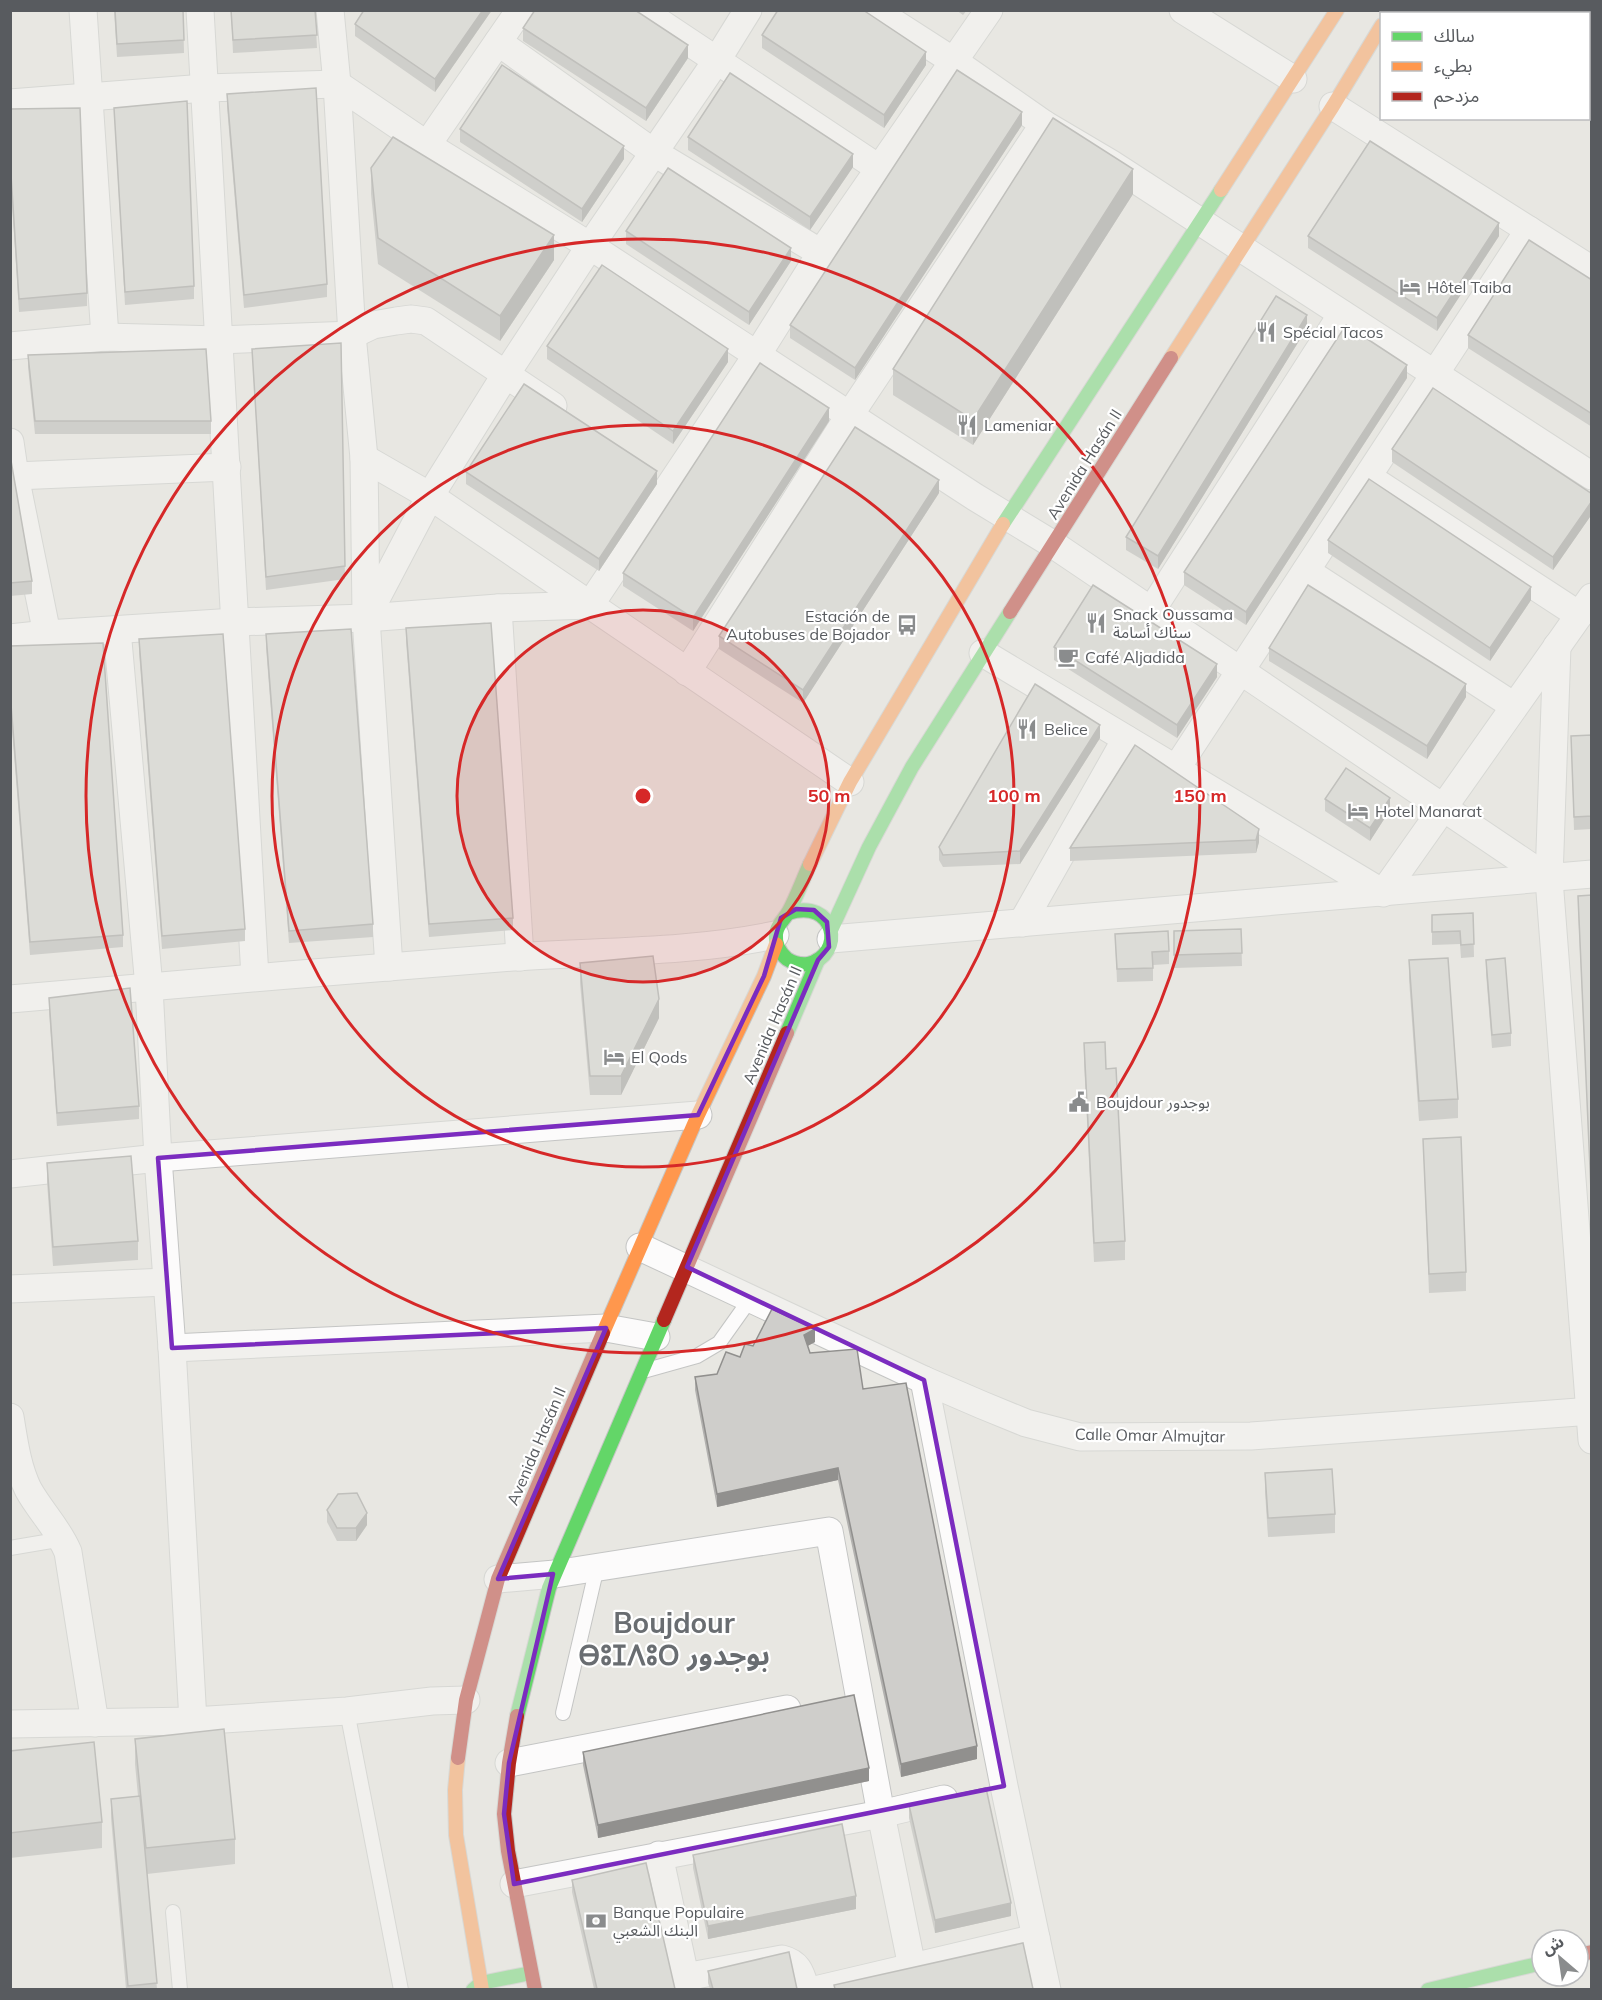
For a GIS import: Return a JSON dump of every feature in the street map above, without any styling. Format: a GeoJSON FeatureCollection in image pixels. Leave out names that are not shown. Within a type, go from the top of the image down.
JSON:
{"type":"FeatureCollection","features":[{"type":"Feature","properties":{"kind":"main road","name":"Avenida Hasán II"},"geometry":{"type":"LineString","coordinates":[[478,1987],[456,1835],[455,1790],[459,1746],[466,1700],[498,1579],[560,1430],[698,1115],[764,975],[779,930],[850,782],[1007,518],[1337,10]]}},
{"type":"Feature","properties":{"kind":"main road","name":"Avenida Hasán II"},"geometry":{"type":"LineString","coordinates":[[535,1989],[514,1884],[504,1814],[516,1718],[555,1574],[656,1337],[861,862],[913,766],[1333,106],[1380,28]]}},
{"type":"Feature","properties":{"kind":"main road"},"geometry":{"type":"LineString","coordinates":[[796,909],[814,910],[822,915],[826,943],[801,964],[793,963],[785,958],[779,930],[796,909]]}},
{"type":"Feature","properties":{"kind":"main road"},"geometry":{"type":"LineString","coordinates":[[1428,1989],[1530,1967]]}},
{"type":"Feature","properties":{"kind":"main road"},"geometry":{"type":"LineString","coordinates":[[478,1987],[531,1972]]}},
{"type":"Feature","properties":{"kind":"street"},"geometry":{"type":"LineString","coordinates":[[83,10],[105,337]]}},
{"type":"Feature","properties":{"kind":"street"},"geometry":{"type":"LineString","coordinates":[[201,10],[255,977]]}},
{"type":"Feature","properties":{"kind":"street"},"geometry":{"type":"LineString","coordinates":[[348,10],[331,22],[337,84],[352,335],[364,458],[366,618],[389,967]]}},
{"type":"Feature","properties":{"kind":"street"},"geometry":{"type":"LineString","coordinates":[[427,145],[520,10]]}},
{"type":"Feature","properties":{"kind":"street"},"geometry":{"type":"LineString","coordinates":[[641,10],[880,169]]}},
{"type":"Feature","properties":{"kind":"street"},"geometry":{"type":"LineString","coordinates":[[366,618],[430,496],[506,374],[653,152],[717,60],[748,10]]}},
{"type":"Feature","properties":{"kind":"street"},"geometry":{"type":"LineString","coordinates":[[874,10],[1044,124],[1110,163],[1592,476]]}},
{"type":"Feature","properties":{"kind":"street"},"geometry":{"type":"LineString","coordinates":[[590,605],[662,478],[757,355],[821,253],[988,10]]}},
{"type":"Feature","properties":{"kind":"street"},"geometry":{"type":"LineString","coordinates":[[1184,10],[1293,79]]}},
{"type":"Feature","properties":{"kind":"street"},"geometry":{"type":"LineString","coordinates":[[498,42],[653,152],[821,253]]}},
{"type":"Feature","properties":{"kind":"street"},"geometry":{"type":"LineString","coordinates":[[10,103],[205,88],[337,84],[427,145],[590,246],[1007,518],[1054,545],[1549,879]]}},
{"type":"Feature","properties":{"kind":"street"},"geometry":{"type":"LineString","coordinates":[[1333,106],[1592,270]]}},
{"type":"Feature","properties":{"kind":"street"},"geometry":{"type":"LineString","coordinates":[[687,672],[849,416],[1044,124]]}},
{"type":"Feature","properties":{"kind":"street"},"geometry":{"type":"LineString","coordinates":[[1176,769],[1528,230]]}},
{"type":"Feature","properties":{"kind":"street"},"geometry":{"type":"LineString","coordinates":[[1151,610],[1342,314]]}},
{"type":"Feature","properties":{"kind":"street"},"geometry":{"type":"LineString","coordinates":[[10,346],[105,337],[219,340],[352,335],[374,325],[411,319],[426,321],[574,420]]}},
{"type":"Feature","properties":{"kind":"street"},"geometry":{"type":"LineString","coordinates":[[10,442],[47,634]]}},
{"type":"Feature","properties":{"kind":"street"},"geometry":{"type":"LineString","coordinates":[[364,458],[430,496],[850,782]]}},
{"type":"Feature","properties":{"kind":"street"},"geometry":{"type":"LineString","coordinates":[[15,476],[227,466]]}},
{"type":"Feature","properties":{"kind":"street"},"geometry":{"type":"LineString","coordinates":[[1368,477],[1585,606],[1383,893]]}},
{"type":"Feature","properties":{"kind":"street"},"geometry":{"type":"LineString","coordinates":[[1306,571],[1514,706]]}},
{"type":"Feature","properties":{"kind":"street"},"geometry":{"type":"LineString","coordinates":[[10,638],[235,622],[366,618],[498,608],[590,605]]}},
{"type":"Feature","properties":{"kind":"street"},"geometry":{"type":"LineString","coordinates":[[498,608],[520,957]]}},
{"type":"Feature","properties":{"kind":"street"},"geometry":{"type":"LineString","coordinates":[[117,630],[149,987],[194,1721]]}},
{"type":"Feature","properties":{"kind":"street"},"geometry":{"type":"LineString","coordinates":[[1557,646],[1549,879],[1584,1243],[1592,1440]]}},
{"type":"Feature","properties":{"kind":"street"},"geometry":{"type":"LineString","coordinates":[[983,653],[1383,893]]}},
{"type":"Feature","properties":{"kind":"street"},"geometry":{"type":"LineString","coordinates":[[1554,739],[1582,737]]}},
{"type":"Feature","properties":{"kind":"street"},"geometry":{"type":"LineString","coordinates":[[1022,923],[1126,739]]}},
{"type":"Feature","properties":{"kind":"street"},"geometry":{"type":"LineString","coordinates":[[826,943],[1022,923],[1592,874]]}},
{"type":"Feature","properties":{"kind":"street"},"geometry":{"type":"LineString","coordinates":[[10,999],[255,977],[520,957],[711,946],[779,930]]}},
{"type":"Feature","properties":{"kind":"street"},"geometry":{"type":"LineString","coordinates":[[10,1174],[158,1158],[698,1115]]}},
{"type":"Feature","properties":{"kind":"street","name":"Calle Omar Almujtar"},"geometry":{"type":"LineString","coordinates":[[640,1246],[924,1380],[1026,1423],[1080,1437],[1251,1437],[1590,1411]]}},
{"type":"Feature","properties":{"kind":"street"},"geometry":{"type":"LineString","coordinates":[[10,1289],[166,1282]]}},
{"type":"Feature","properties":{"kind":"street"},"geometry":{"type":"LineString","coordinates":[[172,1348],[606,1328],[656,1337]]}},
{"type":"Feature","properties":{"kind":"street"},"geometry":{"type":"LineString","coordinates":[[924,1380],[986,1790],[1036,1938],[1047,1989]]}},
{"type":"Feature","properties":{"kind":"street"},"geometry":{"type":"LineString","coordinates":[[10,1417],[15,1449],[28,1488],[63,1539],[71,1566],[95,1723]]}},
{"type":"Feature","properties":{"kind":"street"},"geometry":{"type":"LineString","coordinates":[[498,1579],[555,1574],[829,1531],[836,1700],[881,1814],[912,1967]]}},
{"type":"Feature","properties":{"kind":"street"},"geometry":{"type":"LineString","coordinates":[[10,1724],[194,1721],[347,1711],[432,1701],[466,1700]]}},
{"type":"Feature","properties":{"kind":"street"},"geometry":{"type":"LineString","coordinates":[[509,1763],[836,1700]]}},
{"type":"Feature","properties":{"kind":"street"},"geometry":{"type":"LineString","coordinates":[[514,1884],[881,1814],[986,1790]]}},
{"type":"Feature","properties":{"kind":"street"},"geometry":{"type":"LineString","coordinates":[[659,1855],[686,1983],[782,1959],[795,1964],[800,1970],[806,1989]]}},
{"type":"Feature","properties":{"kind":"street"},"geometry":{"type":"LineString","coordinates":[[815,1989],[1036,1938]]}},
{"type":"Feature","properties":{"kind":"lane"},"geometry":{"type":"LineString","coordinates":[[642,1371],[697,1356],[719,1343],[751,1298]]}},
{"type":"Feature","properties":{"kind":"lane"},"geometry":{"type":"LineString","coordinates":[[10,1548],[63,1539]]}},
{"type":"Feature","properties":{"kind":"lane"},"geometry":{"type":"LineString","coordinates":[[563,1713],[597,1567]]}},
{"type":"Feature","properties":{"kind":"lane"},"geometry":{"type":"LineString","coordinates":[[347,1711],[401,1989]]}},
{"type":"Feature","properties":{"kind":"lane"},"geometry":{"type":"LineString","coordinates":[[173,1912],[180,1989]]}},
{"type":"Feature","properties":{"kind":"highlighted area"},"geometry":{"type":"Polygon","coordinates":[[[796,909],[814,910],[827,922],[829,947],[818,960],[687,1267],[924,1380],[1004,1786],[514,1884],[504,1814],[509,1763],[553,1574],[498,1579],[606,1328],[172,1348],[158,1158],[698,1115],[764,976],[781,918],[796,909]]]}},
{"type":"Feature","properties":{"kind":"building"},"geometry":{"type":"Polygon","coordinates":[[[115,10],[183,10],[184,40],[117,44],[115,10]]]}},
{"type":"Feature","properties":{"kind":"building"},"geometry":{"type":"Polygon","coordinates":[[[231,10],[315,10],[317,35],[233,40],[231,10]]]}},
{"type":"Feature","properties":{"kind":"building"},"geometry":{"type":"Polygon","coordinates":[[[364,10],[483,10],[435,79],[355,24],[364,10]]]}},
{"type":"Feature","properties":{"kind":"building"},"geometry":{"type":"Polygon","coordinates":[[[535,10],[635,10],[688,45],[646,108],[523,28],[535,10]]]}},
{"type":"Feature","properties":{"kind":"building"},"geometry":{"type":"Polygon","coordinates":[[[778,10],[863,10],[926,52],[884,115],[762,35],[778,10]]]}},
{"type":"Feature","properties":{"kind":"building"},"geometry":{"type":"Polygon","coordinates":[[[502,65],[624,146],[582,209],[460,129],[502,65]]]}},
{"type":"Feature","properties":{"kind":"building"},"geometry":{"type":"Polygon","coordinates":[[[957,70],[1022,112],[855,368],[790,325],[957,70]]]}},
{"type":"Feature","properties":{"kind":"building"},"geometry":{"type":"Polygon","coordinates":[[[730,73],[853,154],[810,217],[688,137],[730,73]]]}},
{"type":"Feature","properties":{"kind":"building"},"geometry":{"type":"Polygon","coordinates":[[[316,88],[327,284],[244,295],[227,94],[316,88]]]}},
{"type":"Feature","properties":{"kind":"building"},"geometry":{"type":"Polygon","coordinates":[[[187,101],[194,286],[125,292],[114,108],[187,101]]]}},
{"type":"Feature","properties":{"kind":"building"},"geometry":{"type":"Polygon","coordinates":[[[80,108],[87,293],[19,299],[10,159],[10,109],[80,108]]]}},
{"type":"Feature","properties":{"kind":"building"},"geometry":{"type":"Polygon","coordinates":[[[1053,118],[1133,169],[973,420],[893,369],[1053,118]]]}},
{"type":"Feature","properties":{"kind":"building"},"geometry":{"type":"Polygon","coordinates":[[[393,137],[554,235],[500,316],[378,238],[371,168],[393,137]]]}},
{"type":"Feature","properties":{"kind":"building"},"geometry":{"type":"Polygon","coordinates":[[[1370,141],[1499,223],[1437,318],[1308,236],[1370,141]]]}},
{"type":"Feature","properties":{"kind":"building"},"geometry":{"type":"Polygon","coordinates":[[[668,168],[791,248],[749,312],[626,231],[668,168]]]}},
{"type":"Feature","properties":{"kind":"building"},"geometry":{"type":"Polygon","coordinates":[[[1529,240],[1592,280],[1592,414],[1468,335],[1529,240]]]}},
{"type":"Feature","properties":{"kind":"building"},"geometry":{"type":"Polygon","coordinates":[[[602,265],[728,349],[673,431],[547,346],[602,265]]]}},
{"type":"Feature","properties":{"kind":"building"},"geometry":{"type":"Polygon","coordinates":[[[1276,296],[1307,315],[1158,556],[1126,537],[1276,296]]]}},
{"type":"Feature","properties":{"kind":"building"},"geometry":{"type":"Polygon","coordinates":[[[1346,325],[1407,365],[1246,612],[1184,572],[1346,325]]]}},
{"type":"Feature","properties":{"kind":"building"},"geometry":{"type":"Polygon","coordinates":[[[341,343],[345,566],[266,577],[252,349],[341,343]]]}},
{"type":"Feature","properties":{"kind":"building"},"geometry":{"type":"Polygon","coordinates":[[[206,349],[211,421],[35,421],[28,355],[206,349]]]}},
{"type":"Feature","properties":{"kind":"building"},"geometry":{"type":"Polygon","coordinates":[[[760,363],[829,408],[693,618],[623,573],[760,363]]]}},
{"type":"Feature","properties":{"kind":"building"},"geometry":{"type":"Polygon","coordinates":[[[524,384],[657,471],[599,559],[466,472],[524,384]]]}},
{"type":"Feature","properties":{"kind":"building"},"geometry":{"type":"Polygon","coordinates":[[[1433,388],[1592,494],[1592,501],[1553,557],[1392,449],[1433,388]]]}},
{"type":"Feature","properties":{"kind":"building"},"geometry":{"type":"Polygon","coordinates":[[[855,427],[939,480],[803,690],[719,636],[855,427]]]}},
{"type":"Feature","properties":{"kind":"building"},"geometry":{"type":"Polygon","coordinates":[[[10,455],[32,581],[10,583],[10,455]]]}},
{"type":"Feature","properties":{"kind":"building"},"geometry":{"type":"Polygon","coordinates":[[[1369,479],[1531,587],[1490,648],[1328,540],[1369,479]]]}},
{"type":"Feature","properties":{"kind":"building"},"geometry":{"type":"Polygon","coordinates":[[[1093,585],[1217,664],[1177,725],[1054,647],[1093,585]]]}},
{"type":"Feature","properties":{"kind":"building"},"geometry":{"type":"Polygon","coordinates":[[[1308,585],[1466,684],[1427,746],[1269,648],[1308,585]]]}},
{"type":"Feature","properties":{"kind":"building"},"geometry":{"type":"Polygon","coordinates":[[[491,623],[513,918],[429,924],[406,628],[491,623]]]}},
{"type":"Feature","properties":{"kind":"building"},"geometry":{"type":"Polygon","coordinates":[[[351,629],[373,924],[289,931],[266,634],[351,629]]]}},
{"type":"Feature","properties":{"kind":"building"},"geometry":{"type":"Polygon","coordinates":[[[223,634],[245,929],[162,936],[139,639],[223,634]]]}},
{"type":"Feature","properties":{"kind":"building"},"geometry":{"type":"Polygon","coordinates":[[[103,643],[123,935],[30,942],[10,692],[10,646],[103,643]]]}},
{"type":"Feature","properties":{"kind":"building"},"geometry":{"type":"Polygon","coordinates":[[[1035,684],[1100,725],[1020,851],[943,855],[939,847],[1035,684]]]}},
{"type":"Feature","properties":{"kind":"building"},"geometry":{"type":"Polygon","coordinates":[[[1592,735],[1592,816],[1574,817],[1571,736],[1592,735]]]}},
{"type":"Feature","properties":{"kind":"building"},"geometry":{"type":"Polygon","coordinates":[[[1135,745],[1259,829],[1256,840],[1070,848],[1135,745]]]}},
{"type":"Feature","properties":{"kind":"building","name":"Hotel Manarat"},"geometry":{"type":"Polygon","coordinates":[[[1346,768],[1390,798],[1370,828],[1325,799],[1346,768]]]}},
{"type":"Feature","properties":{"kind":"building"},"geometry":{"type":"Polygon","coordinates":[[[1592,895],[1592,1191],[1591,1191],[1578,896],[1592,895]]]}},
{"type":"Feature","properties":{"kind":"building"},"geometry":{"type":"Polygon","coordinates":[[[1473,913],[1474,944],[1461,945],[1460,931],[1432,932],[1432,915],[1473,913]]]}},
{"type":"Feature","properties":{"kind":"building"},"geometry":{"type":"Polygon","coordinates":[[[1241,929],[1242,953],[1174,955],[1174,931],[1241,929]]]}},
{"type":"Feature","properties":{"kind":"building"},"geometry":{"type":"Polygon","coordinates":[[[1168,931],[1169,951],[1152,952],[1153,968],[1117,969],[1115,934],[1168,931]]]}},
{"type":"Feature","properties":{"kind":"building","name":"El Qods"},"geometry":{"type":"Polygon","coordinates":[[[653,956],[659,999],[621,1076],[590,1076],[580,963],[653,956]]]}},
{"type":"Feature","properties":{"kind":"building"},"geometry":{"type":"Polygon","coordinates":[[[1448,958],[1458,1099],[1419,1101],[1409,960],[1448,958]]]}},
{"type":"Feature","properties":{"kind":"building"},"geometry":{"type":"Polygon","coordinates":[[[1505,958],[1511,1033],[1492,1035],[1486,960],[1505,958]]]}},
{"type":"Feature","properties":{"kind":"building"},"geometry":{"type":"Polygon","coordinates":[[[130,988],[139,1106],[57,1113],[49,998],[130,988]]]}},
{"type":"Feature","properties":{"kind":"building"},"geometry":{"type":"Polygon","coordinates":[[[1105,1042],[1106,1069],[1116,1068],[1125,1241],[1094,1243],[1084,1043],[1105,1042]]]}},
{"type":"Feature","properties":{"kind":"building"},"geometry":{"type":"Polygon","coordinates":[[[1461,1137],[1466,1272],[1429,1274],[1423,1139],[1461,1137]]]}},
{"type":"Feature","properties":{"kind":"building"},"geometry":{"type":"Polygon","coordinates":[[[131,1156],[138,1241],[53,1247],[47,1163],[131,1156]]]}},
{"type":"Feature","properties":{"kind":"building"},"geometry":{"type":"Polygon","coordinates":[[[772,1309],[815,1329],[804,1335],[810,1353],[857,1349],[863,1389],[906,1383],[977,1746],[901,1764],[838,1468],[717,1494],[695,1377],[717,1374],[726,1352],[740,1357],[745,1344],[753,1346],[772,1309]]]}},
{"type":"Feature","properties":{"kind":"building"},"geometry":{"type":"Polygon","coordinates":[[[1332,1469],[1335,1514],[1268,1518],[1265,1473],[1332,1469]]]}},
{"type":"Feature","properties":{"kind":"building"},"geometry":{"type":"Polygon","coordinates":[[[357,1493],[367,1513],[356,1528],[337,1528],[327,1510],[338,1494],[357,1493]]]}},
{"type":"Feature","properties":{"kind":"building"},"geometry":{"type":"Polygon","coordinates":[[[854,1695],[869,1768],[598,1825],[583,1752],[854,1695]]]}},
{"type":"Feature","properties":{"kind":"building"},"geometry":{"type":"Polygon","coordinates":[[[224,1729],[235,1839],[146,1848],[135,1739],[224,1729]]]}},
{"type":"Feature","properties":{"kind":"building"},"geometry":{"type":"Polygon","coordinates":[[[94,1742],[102,1822],[10,1833],[10,1751],[94,1742]]]}},
{"type":"Feature","properties":{"kind":"building"},"geometry":{"type":"Polygon","coordinates":[[[986,1788],[1011,1903],[935,1920],[909,1805],[986,1788]]]}},
{"type":"Feature","properties":{"kind":"building"},"geometry":{"type":"Polygon","coordinates":[[[140,1796],[157,1983],[128,1986],[111,1799],[140,1796]]]}},
{"type":"Feature","properties":{"kind":"building"},"geometry":{"type":"Polygon","coordinates":[[[842,1824],[856,1896],[708,1926],[693,1855],[842,1824]]]}},
{"type":"Feature","properties":{"kind":"building"},"geometry":{"type":"Polygon","coordinates":[[[646,1863],[675,1989],[597,1989],[572,1880],[646,1863]]]}},
{"type":"Feature","properties":{"kind":"building"},"geometry":{"type":"Polygon","coordinates":[[[1023,1943],[1033,1989],[835,1989],[834,1985],[1023,1943]]]}},
{"type":"Feature","properties":{"kind":"building"},"geometry":{"type":"Polygon","coordinates":[[[789,1952],[797,1989],[713,1989],[708,1971],[789,1952]]]}},
{"type":"Feature","properties":{"kind":"traffic: fast"},"geometry":{"type":"LineString","coordinates":[[1003,524],[1221,190]]}},
{"type":"Feature","properties":{"kind":"traffic: fast"},"geometry":{"type":"LineString","coordinates":[[831,930],[869,847],[912,767],[1010,612]]}},
{"type":"Feature","properties":{"kind":"traffic: fast"},"geometry":{"type":"LineString","coordinates":[[788,913],[804,910],[817,913],[825,920],[830,929],[831,940],[828,950],[820,959],[808,964],[792,962],[780,951],[776,938],[778,927],[792,905],[810,864]]}},
{"type":"Feature","properties":{"kind":"traffic: fast"},"geometry":{"type":"LineString","coordinates":[[787,1033],[818,960]]}},
{"type":"Feature","properties":{"kind":"traffic: fast"},"geometry":{"type":"LineString","coordinates":[[517,1716],[549,1588],[664,1320]]}},
{"type":"Feature","properties":{"kind":"traffic: fast"},"geometry":{"type":"LineString","coordinates":[[1428,1990],[1530,1966]]}},
{"type":"Feature","properties":{"kind":"traffic: fast"},"geometry":{"type":"LineString","coordinates":[[473,1990],[481,1983],[531,1973]]}},
{"type":"Feature","properties":{"kind":"traffic: slow"},"geometry":{"type":"LineString","coordinates":[[1221,190],[1337,10]]}},
{"type":"Feature","properties":{"kind":"traffic: slow"},"geometry":{"type":"LineString","coordinates":[[1171,358],[1333,106],[1380,28]]}},
{"type":"Feature","properties":{"kind":"traffic: slow"},"geometry":{"type":"LineString","coordinates":[[810,864],[850,782],[1003,524]]}},
{"type":"Feature","properties":{"kind":"traffic: slow"},"geometry":{"type":"LineString","coordinates":[[603,1333],[698,1115],[764,976],[776,944]]}},
{"type":"Feature","properties":{"kind":"traffic: slow"},"geometry":{"type":"LineString","coordinates":[[458,1758],[455,1790],[456,1835],[482,1990]]}},
{"type":"Feature","properties":{"kind":"traffic: jam"},"geometry":{"type":"LineString","coordinates":[[1010,612],[1171,358]]}},
{"type":"Feature","properties":{"kind":"traffic: jam"},"geometry":{"type":"LineString","coordinates":[[664,1320],[787,1033]]}},
{"type":"Feature","properties":{"kind":"traffic: jam"},"geometry":{"type":"LineString","coordinates":[[458,1758],[466,1700],[498,1579],[603,1333]]}},
{"type":"Feature","properties":{"kind":"traffic: jam"},"geometry":{"type":"LineString","coordinates":[[517,1716],[504,1814],[508,1851],[535,1990]]}},
{"type":"Feature","properties":{"kind":"place","name":"Hôtel Taiba"},"geometry":{"type":"Point","coordinates":[1410,287]}},
{"type":"Feature","properties":{"kind":"place","name":"Spécial Tacos"},"geometry":{"type":"Point","coordinates":[1266,332]}},
{"type":"Feature","properties":{"kind":"place","name":"Lameniar"},"geometry":{"type":"Point","coordinates":[967,425]}},
{"type":"Feature","properties":{"kind":"place","name":"Snack Oussama سناك أسامة"},"geometry":{"type":"Point","coordinates":[1096,623]}},
{"type":"Feature","properties":{"kind":"place","name":"Estación de Autobuses de Bojador"},"geometry":{"type":"Point","coordinates":[907,625]}},
{"type":"Feature","properties":{"kind":"place","name":"Café Aljadida"},"geometry":{"type":"Point","coordinates":[1068,657]}},
{"type":"Feature","properties":{"kind":"place","name":"Belice"},"geometry":{"type":"Point","coordinates":[1027,729]}},
{"type":"Feature","properties":{"kind":"place","name":"Hotel Manarat"},"geometry":{"type":"Point","coordinates":[1358,811]}},
{"type":"Feature","properties":{"kind":"place","name":"El Qods"},"geometry":{"type":"Point","coordinates":[614,1057]}},
{"type":"Feature","properties":{"kind":"place","name":"Boujdour بوجدور"},"geometry":{"type":"Point","coordinates":[1079,1102]}},
{"type":"Feature","properties":{"kind":"place","name":"Banque Populaire البنك الشعبي"},"geometry":{"type":"Point","coordinates":[596,1921]}},
{"type":"Feature","properties":{"kind":"district","name":"Boujdour ⴱⵓⵊⴷⵓⵔ بوجدور"},"geometry":{"type":"Point","coordinates":[674,1638]}}]}
